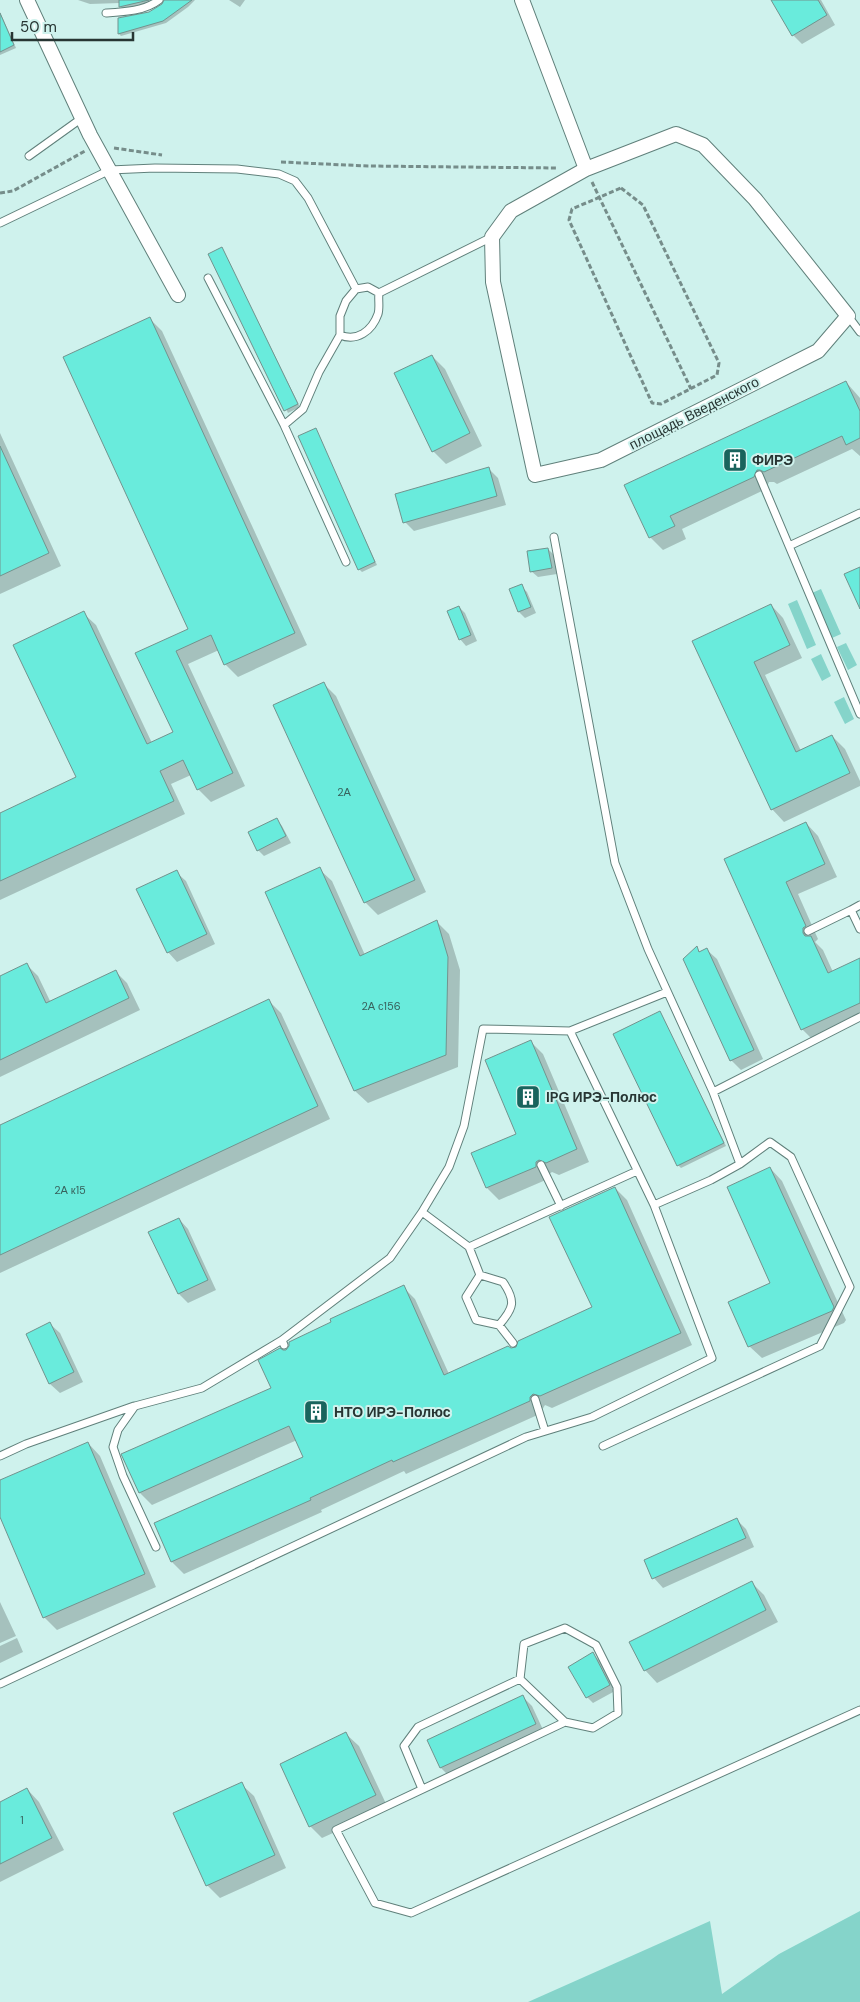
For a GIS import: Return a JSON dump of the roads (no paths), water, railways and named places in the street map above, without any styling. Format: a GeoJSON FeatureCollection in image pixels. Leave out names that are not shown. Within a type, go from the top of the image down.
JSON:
{"type":"FeatureCollection","features":[{"type":"Feature","properties":{"kind":"street"},"geometry":{"type":"LineString","coordinates":[[27,0],[82,118],[178,296]]}},
{"type":"Feature","properties":{"kind":"street"},"geometry":{"type":"LineString","coordinates":[[522,0],[586,169]]}},
{"type":"Feature","properties":{"kind":"street"},"geometry":{"type":"LineString","coordinates":[[492,237],[511,212],[586,169],[676,134],[703,145],[756,199],[848,316]]}},
{"type":"Feature","properties":{"kind":"street","name":"площадь Введенского"},"geometry":{"type":"LineString","coordinates":[[492,237],[493,282],[535,475],[601,460],[818,351],[848,316]]}},
{"type":"Feature","properties":{"kind":"lane"},"geometry":{"type":"LineString","coordinates":[[106,14],[129,11],[154,4],[159,0]]}},
{"type":"Feature","properties":{"kind":"lane"},"geometry":{"type":"LineString","coordinates":[[29,156],[82,118]]}},
{"type":"Feature","properties":{"kind":"lane"},"geometry":{"type":"LineString","coordinates":[[0,223],[110,170],[155,168],[237,169],[279,174],[295,182],[308,198],[356,289]]}},
{"type":"Feature","properties":{"kind":"lane"},"geometry":{"type":"LineString","coordinates":[[379,293],[492,237]]}},
{"type":"Feature","properties":{"kind":"lane"},"geometry":{"type":"LineString","coordinates":[[208,278],[284,425],[346,562]]}},
{"type":"Feature","properties":{"kind":"lane"},"geometry":{"type":"LineString","coordinates":[[284,425],[304,409],[319,372],[340,335],[340,316],[346,301],[356,289],[368,287],[379,293]]}},
{"type":"Feature","properties":{"kind":"lane"},"geometry":{"type":"LineString","coordinates":[[340,335],[349,339],[359,337],[370,327],[378,313],[379,293]]}},
{"type":"Feature","properties":{"kind":"lane"},"geometry":{"type":"LineString","coordinates":[[848,316],[860,332]]}},
{"type":"Feature","properties":{"kind":"lane"},"geometry":{"type":"LineString","coordinates":[[759,475],[860,714]]}},
{"type":"Feature","properties":{"kind":"lane"},"geometry":{"type":"LineString","coordinates":[[789,546],[860,513]]}},
{"type":"Feature","properties":{"kind":"lane"},"geometry":{"type":"LineString","coordinates":[[554,537],[615,863],[648,949],[713,1092],[740,1164]]}},
{"type":"Feature","properties":{"kind":"lane"},"geometry":{"type":"LineString","coordinates":[[808,930],[860,905]]}},
{"type":"Feature","properties":{"kind":"lane"},"geometry":{"type":"LineString","coordinates":[[851,910],[860,929]]}},
{"type":"Feature","properties":{"kind":"lane"},"geometry":{"type":"LineString","coordinates":[[0,1456],[26,1444],[135,1406],[202,1388],[283,1342],[390,1258],[422,1212],[449,1167],[464,1126],[483,1029],[570,1031],[667,992]]}},
{"type":"Feature","properties":{"kind":"lane"},"geometry":{"type":"LineString","coordinates":[[713,1092],[860,1017]]}},
{"type":"Feature","properties":{"kind":"lane"},"geometry":{"type":"LineString","coordinates":[[0,1684],[526,1437],[592,1416],[712,1358],[654,1205],[570,1031]]}},
{"type":"Feature","properties":{"kind":"lane"},"geometry":{"type":"LineString","coordinates":[[603,1446],[820,1346],[850,1287],[791,1157],[770,1142],[740,1164],[710,1180],[654,1205]]}},
{"type":"Feature","properties":{"kind":"lane"},"geometry":{"type":"LineString","coordinates":[[541,1165],[561,1206]]}},
{"type":"Feature","properties":{"kind":"lane"},"geometry":{"type":"LineString","coordinates":[[469,1247],[637,1170]]}},
{"type":"Feature","properties":{"kind":"lane"},"geometry":{"type":"LineString","coordinates":[[422,1212],[469,1247],[480,1275]]}},
{"type":"Feature","properties":{"kind":"lane"},"geometry":{"type":"LineString","coordinates":[[480,1275],[466,1297],[476,1320],[500,1325],[513,1343]]}},
{"type":"Feature","properties":{"kind":"lane"},"geometry":{"type":"LineString","coordinates":[[480,1275],[503,1282],[511,1295],[511,1311],[500,1325]]}},
{"type":"Feature","properties":{"kind":"lane"},"geometry":{"type":"LineString","coordinates":[[535,1399],[545,1431]]}},
{"type":"Feature","properties":{"kind":"lane"},"geometry":{"type":"LineString","coordinates":[[135,1406],[118,1430],[113,1447],[123,1476],[156,1547]]}},
{"type":"Feature","properties":{"kind":"lane"},"geometry":{"type":"LineString","coordinates":[[565,1628],[596,1645],[617,1687],[618,1713],[593,1728],[565,1722],[520,1679],[524,1644],[565,1628]]}},
{"type":"Feature","properties":{"kind":"lane"},"geometry":{"type":"LineString","coordinates":[[422,1789],[404,1746],[418,1727],[520,1679]]}},
{"type":"Feature","properties":{"kind":"lane"},"geometry":{"type":"LineString","coordinates":[[565,1722],[336,1830],[375,1903],[411,1913],[860,1710]]}},
{"type":"Feature","properties":{"kind":"place","name":"ФИРЭ"},"geometry":{"type":"Point","coordinates":[735,460]}},
{"type":"Feature","properties":{"kind":"place","name":"IPG ИРЭ-Полюс"},"geometry":{"type":"Point","coordinates":[528,1097]}},
{"type":"Feature","properties":{"kind":"place","name":"НТО ИРЭ-Полюс"},"geometry":{"type":"Point","coordinates":[316,1412]}}]}
